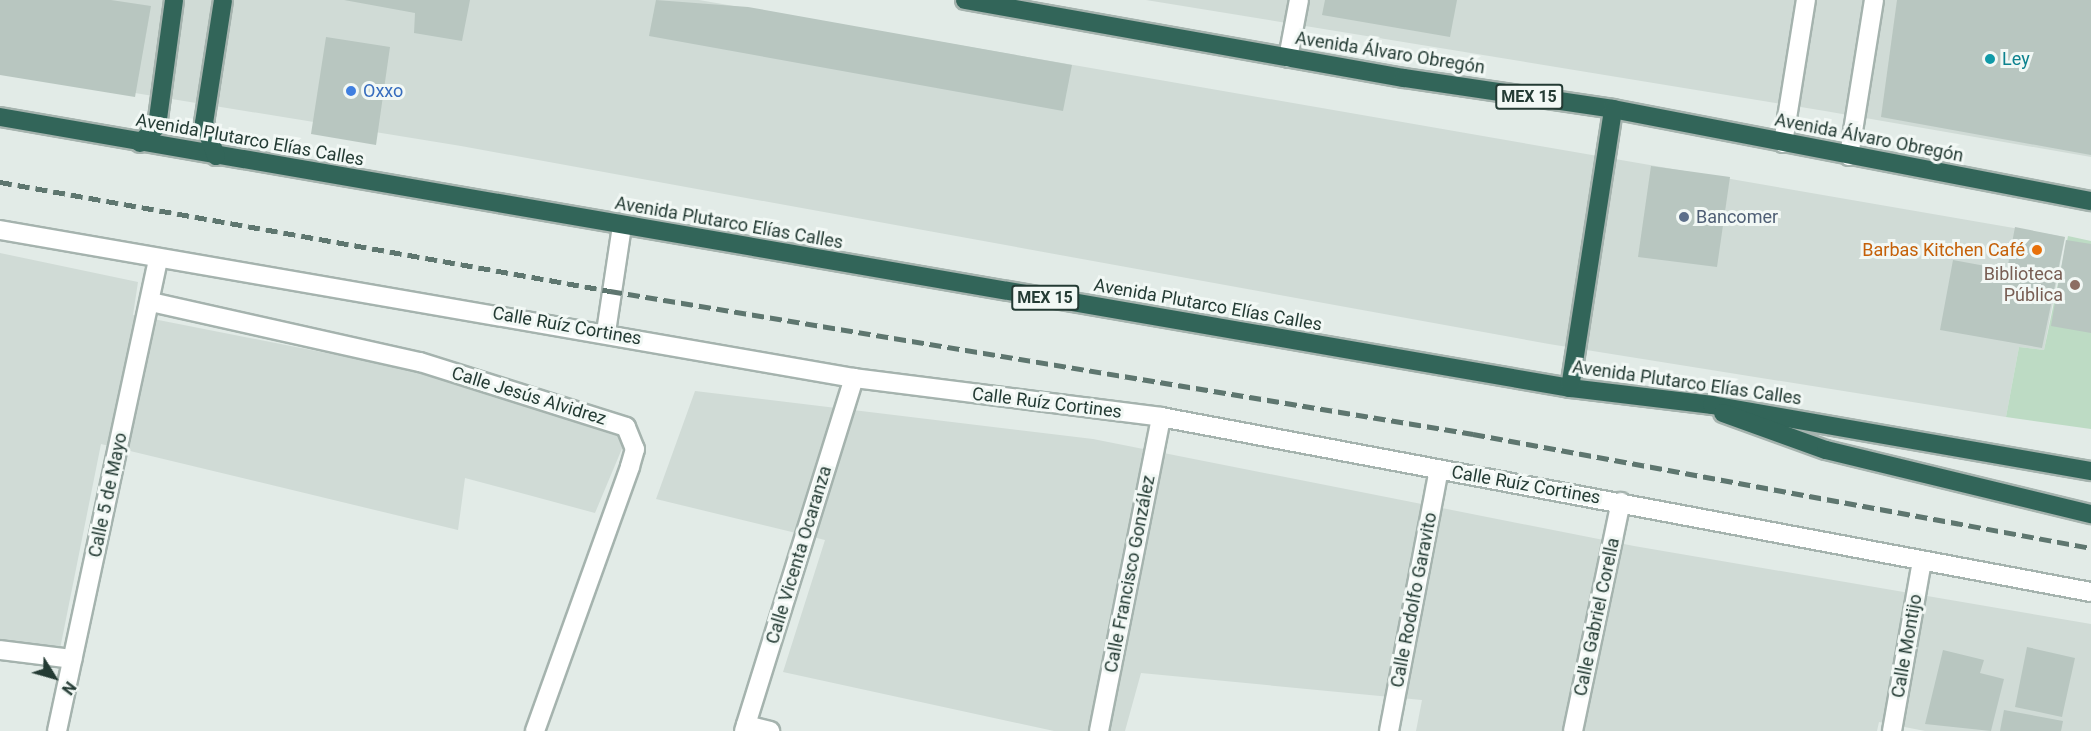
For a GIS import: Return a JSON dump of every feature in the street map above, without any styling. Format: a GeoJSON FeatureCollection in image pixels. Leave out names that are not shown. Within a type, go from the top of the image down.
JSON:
{"type":"FeatureCollection","features":[{"type":"Feature","properties":{"kind":"highway"},"geometry":{"type":"LineString","coordinates":[[140,143],[157,126],[174,0]]}},
{"type":"Feature","properties":{"kind":"highway"},"geometry":{"type":"LineString","coordinates":[[216,156],[204,123],[223,0]]}},
{"type":"Feature","properties":{"kind":"highway","name":"Avenida Álvaro Obregón"},"geometry":{"type":"LineString","coordinates":[[965,0],[1288,58],[1613,109],[2091,201]]}},
{"type":"Feature","properties":{"kind":"highway"},"geometry":{"type":"LineString","coordinates":[[1570,388],[1613,109]]}},
{"type":"Feature","properties":{"kind":"highway","name":"Avenida Plutarco Elías Calles"},"geometry":{"type":"LineString","coordinates":[[0,117],[140,143],[1570,388],[1712,405],[2091,471]]}},
{"type":"Feature","properties":{"kind":"highway"},"geometry":{"type":"LineString","coordinates":[[1712,405],[1735,420],[1815,447],[2091,514]]}},
{"type":"Feature","properties":{"kind":"street"},"geometry":{"type":"LineString","coordinates":[[1288,58],[1299,0]]}},
{"type":"Feature","properties":{"kind":"street"},"geometry":{"type":"LineString","coordinates":[[1783,143],[1806,0]]}},
{"type":"Feature","properties":{"kind":"street"},"geometry":{"type":"LineString","coordinates":[[1849,156],[1874,0]]}},
{"type":"Feature","properties":{"kind":"street"},"geometry":{"type":"LineString","coordinates":[[606,332],[622,226]]}},
{"type":"Feature","properties":{"kind":"street","name":"Calle Ruíz Cortines"},"geometry":{"type":"LineString","coordinates":[[0,230],[158,259],[606,332],[854,378],[1161,417],[2091,592]]}},
{"type":"Feature","properties":{"kind":"street","name":"Calle 5 de Mayo"},"geometry":{"type":"LineString","coordinates":[[57,731],[151,302],[158,259]]}},
{"type":"Feature","properties":{"kind":"street","name":"Calle Jesús Alvidrez"},"geometry":{"type":"LineString","coordinates":[[151,302],[420,362],[626,428],[635,449],[630,467],[535,731]]}},
{"type":"Feature","properties":{"kind":"street","name":"Calle Vicenta Ocaranza"},"geometry":{"type":"LineString","coordinates":[[745,728],[854,378]]}},
{"type":"Feature","properties":{"kind":"street","name":"Calle Francisco González"},"geometry":{"type":"LineString","coordinates":[[1099,731],[1161,417]]}},
{"type":"Feature","properties":{"kind":"street","name":"Calle Rodolfo Garavito"},"geometry":{"type":"LineString","coordinates":[[1389,731],[1439,470]]}},
{"type":"Feature","properties":{"kind":"street","name":"Calle Gabriel Corella"},"geometry":{"type":"LineString","coordinates":[[1573,731],[1621,502]]}},
{"type":"Feature","properties":{"kind":"street","name":"Calle Montijo"},"geometry":{"type":"LineString","coordinates":[[1892,731],[1922,561]]}},
{"type":"Feature","properties":{"kind":"street"},"geometry":{"type":"LineString","coordinates":[[0,650],[72,659]]}},
{"type":"Feature","properties":{"kind":"street"},"geometry":{"type":"LineString","coordinates":[[745,728],[770,731]]}},
{"type":"Feature","properties":{"kind":"shaded area"},"geometry":{"type":"Polygon","coordinates":[[[0,0],[699,0],[2065,237],[2044,350],[2019,347],[2006,417],[1549,344],[461,146],[0,71],[0,0]]]}},
{"type":"Feature","properties":{"kind":"shaded area"},"geometry":{"type":"Polygon","coordinates":[[[1146,0],[2091,0],[2091,157],[1825,111],[1146,0]]]}},
{"type":"Feature","properties":{"kind":"shaded area"},"geometry":{"type":"Polygon","coordinates":[[[0,253],[138,282],[133,315],[423,372],[626,439],[595,513],[465,478],[458,530],[101,444],[60,649],[0,639],[0,253]]]}},
{"type":"Feature","properties":{"kind":"shaded area"},"geometry":{"type":"Polygon","coordinates":[[[695,391],[1093,439],[1634,546],[2091,624],[2091,731],[1925,731],[1879,722],[1877,731],[1416,731],[1422,700],[1141,673],[1125,731],[1054,731],[783,672],[825,540],[656,499],[695,391]]]}},
{"type":"Feature","properties":{"kind":"green space"},"geometry":{"type":"Polygon","coordinates":[[[2068,236],[2091,241],[2091,429],[2006,417],[2019,347],[2044,350],[2068,236]]]}},
{"type":"Feature","properties":{"kind":"building"},"geometry":{"type":"Polygon","coordinates":[[[0,0],[111,0],[151,6],[135,97],[0,75],[0,0]]]}},
{"type":"Feature","properties":{"kind":"building"},"geometry":{"type":"Polygon","coordinates":[[[344,0],[470,0],[462,41],[414,33],[415,13],[344,0]]]}},
{"type":"Feature","properties":{"kind":"building"},"geometry":{"type":"Polygon","coordinates":[[[656,0],[748,7],[1072,65],[1063,111],[649,36],[656,0]]]}},
{"type":"Feature","properties":{"kind":"building"},"geometry":{"type":"Polygon","coordinates":[[[1325,0],[1457,0],[1450,37],[1322,15],[1325,0]]]}},
{"type":"Feature","properties":{"kind":"building","name":"Ley"},"geometry":{"type":"Polygon","coordinates":[[[1897,0],[2091,0],[2091,155],[1881,117],[1897,0]]]}},
{"type":"Feature","properties":{"kind":"building","name":"Oxxo"},"geometry":{"type":"Polygon","coordinates":[[[326,37],[390,47],[376,145],[311,134],[326,37]]]}},
{"type":"Feature","properties":{"kind":"building","name":"Bancomer"},"geometry":{"type":"Polygon","coordinates":[[[1651,166],[1730,177],[1717,267],[1638,257],[1651,166]]]}},
{"type":"Feature","properties":{"kind":"building"},"geometry":{"type":"Polygon","coordinates":[[[2015,227],[2065,237],[2042,348],[1940,330],[1953,260],[2007,270],[2015,227]]]}},
{"type":"Feature","properties":{"kind":"building","name":"Biblioteca Pública"},"geometry":{"type":"Polygon","coordinates":[[[2066,240],[2091,244],[2091,333],[2051,326],[2066,240]]]}},
{"type":"Feature","properties":{"kind":"building"},"geometry":{"type":"Polygon","coordinates":[[[2027,647],[2075,658],[2062,717],[2015,707],[2027,647]]]}},
{"type":"Feature","properties":{"kind":"building"},"geometry":{"type":"Polygon","coordinates":[[[1943,650],[1984,660],[1980,673],[2004,679],[1991,731],[1925,724],[1943,650]]]}},
{"type":"Feature","properties":{"kind":"building"},"geometry":{"type":"Polygon","coordinates":[[[2004,710],[2063,721],[2061,731],[2000,731],[2004,710]]]}},
{"type":"Feature","properties":{"kind":"railway"},"geometry":{"type":"LineString","coordinates":[[0,182],[610,291],[1473,434],[2091,548]]}},
{"type":"Feature","properties":{"kind":"place","name":"Ley"},"geometry":{"type":"Point","coordinates":[1990,59]}},
{"type":"Feature","properties":{"kind":"place","name":"Oxxo"},"geometry":{"type":"Point","coordinates":[351,91]}},
{"type":"Feature","properties":{"kind":"place","name":"Bancomer"},"geometry":{"type":"Point","coordinates":[1684,217]}},
{"type":"Feature","properties":{"kind":"place","name":"Barbas Kitchen Café"},"geometry":{"type":"Point","coordinates":[2037,250]}},
{"type":"Feature","properties":{"kind":"place","name":"Biblioteca Pública"},"geometry":{"type":"Point","coordinates":[2075,285]}}]}
